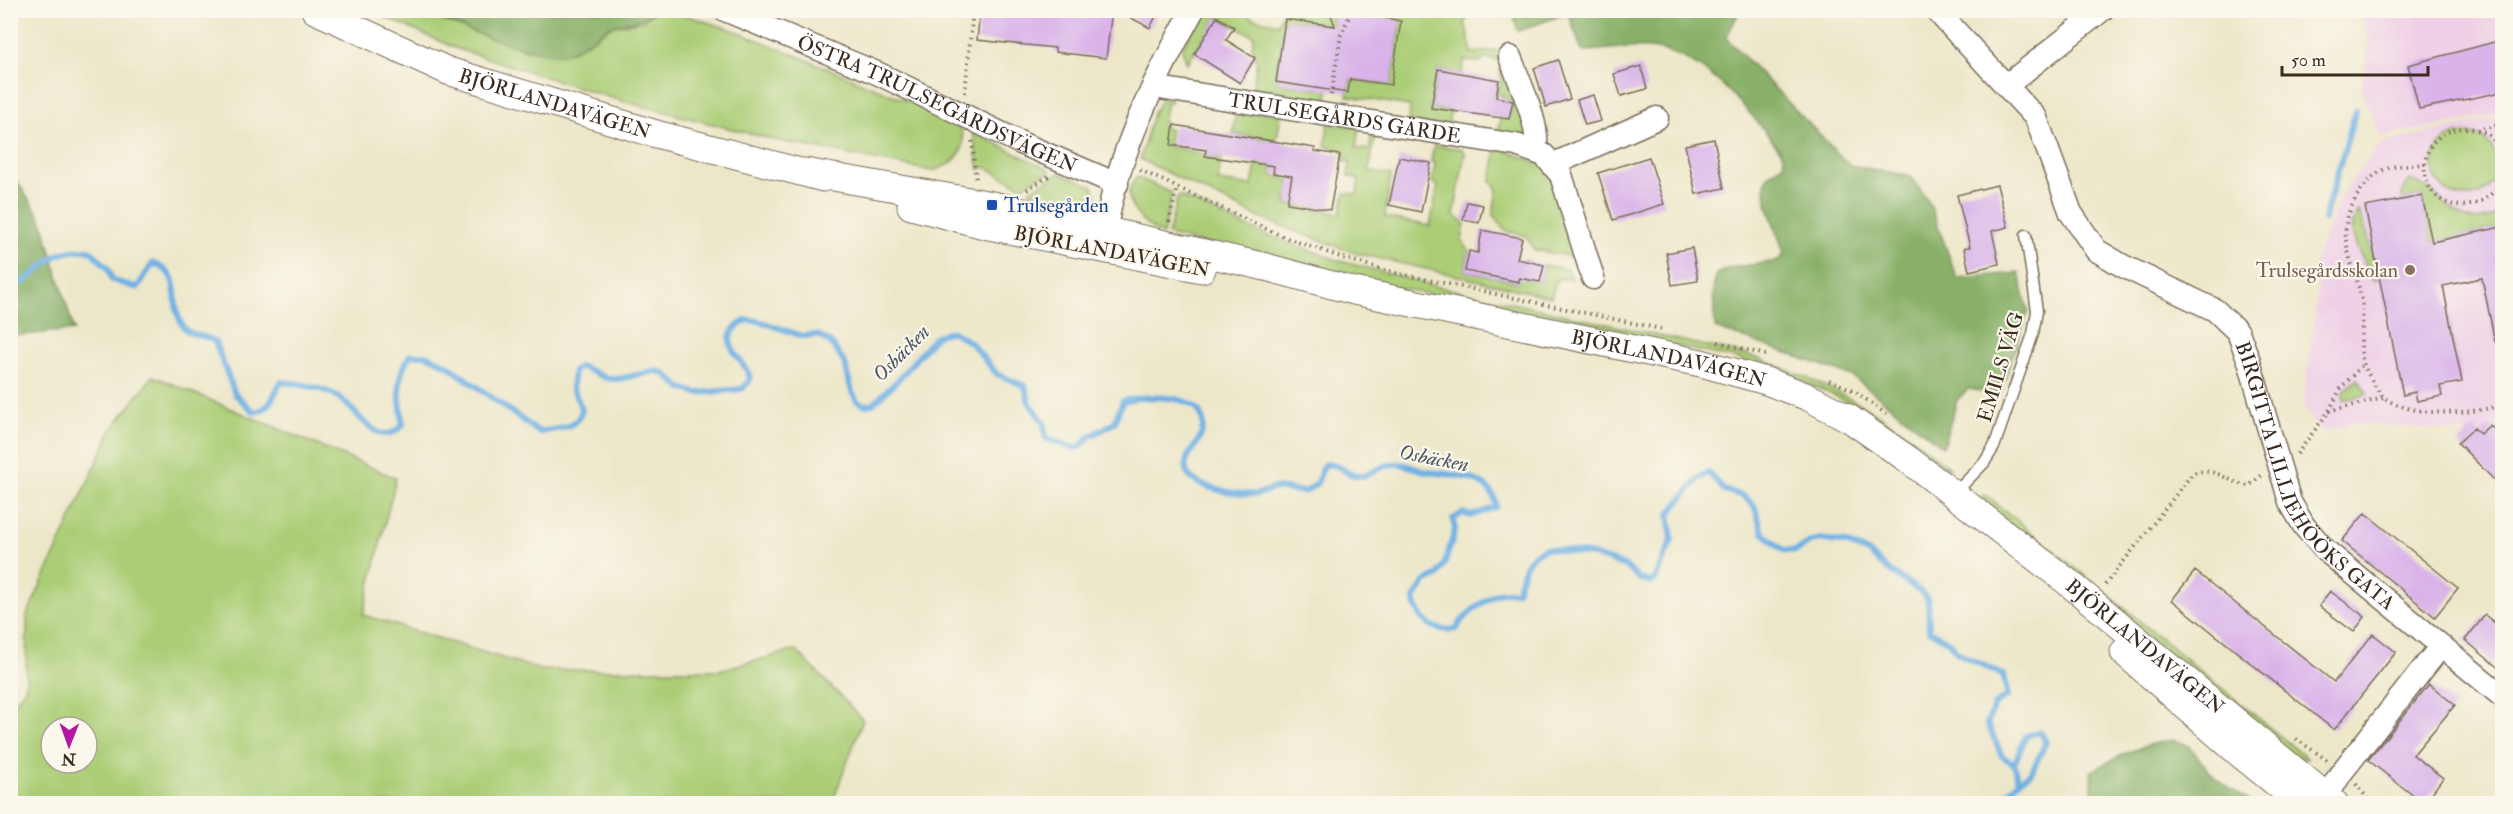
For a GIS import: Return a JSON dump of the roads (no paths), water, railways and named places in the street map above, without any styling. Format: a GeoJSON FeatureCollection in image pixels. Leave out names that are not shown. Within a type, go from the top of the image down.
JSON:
{"type":"FeatureCollection","features":[{"type":"Feature","properties":{"kind":"street","name":"BJÖRLANDAVÄGEN"},"geometry":{"type":"LineString","coordinates":[[315,10],[448,71],[656,134],[805,172],[992,205],[1105,240],[1266,267],[1354,291],[1701,363],[1766,381],[1808,397],[1850,419],[1886,442],[2069,583],[2321,802]]}},
{"type":"Feature","properties":{"kind":"street","name":"ÖSTRA TRULSEGÅRDSVÄGEN"},"geometry":{"type":"LineString","coordinates":[[725,10],[898,82],[1060,161],[1120,173]]}},
{"type":"Feature","properties":{"kind":"street"},"geometry":{"type":"LineString","coordinates":[[1105,240],[1120,173],[1154,84],[1193,10]]}},
{"type":"Feature","properties":{"kind":"street","name":"BIRGITTA LILLIEHÖÖKS GATA"},"geometry":{"type":"LineString","coordinates":[[1936,10],[2036,118],[2071,213],[2096,250],[2123,266],[2215,310],[2238,332],[2279,459],[2290,502],[2304,526],[2325,550],[2502,696]]}},
{"type":"Feature","properties":{"kind":"street"},"geometry":{"type":"LineString","coordinates":[[2007,85],[2102,10]]}},
{"type":"Feature","properties":{"kind":"street"},"geometry":{"type":"LineString","coordinates":[[1510,57],[1538,141],[1535,150]]}},
{"type":"Feature","properties":{"kind":"street","name":"TRULSEGÅRDS GÄRDE"},"geometry":{"type":"LineString","coordinates":[[1154,84],[1165,89],[1454,133],[1535,150],[1554,164],[1561,175],[1593,278]]}},
{"type":"Feature","properties":{"kind":"street"},"geometry":{"type":"LineString","coordinates":[[1554,164],[1658,118]]}},
{"type":"Feature","properties":{"kind":"street"},"geometry":{"type":"LineString","coordinates":[[2321,802],[2441,646]]}},
{"type":"Feature","properties":{"kind":"lane","name":"EMILS VÄG"},"geometry":{"type":"LineString","coordinates":[[1953,494],[1984,463],[1994,447],[2033,334],[2037,311],[2026,235]]}},
{"type":"Feature","properties":{"kind":"waterway"},"geometry":{"type":"LineString","coordinates":[[2324,219],[2356,110]]}},
{"type":"Feature","properties":{"kind":"waterway","name":"Osbäcken"},"geometry":{"type":"LineString","coordinates":[[10,278],[18,285],[56,256],[76,250],[90,250],[108,268],[112,280],[137,288],[153,263],[170,275],[175,290],[176,308],[183,326],[186,330],[215,342],[235,394],[254,412],[268,405],[281,382],[300,384],[340,398],[374,430],[384,434],[393,433],[403,425],[400,380],[410,355],[426,355],[447,365],[539,432],[565,427],[580,416],[582,409],[572,388],[574,371],[580,366],[606,378],[618,379],[656,371],[664,373],[681,388],[697,393],[742,389],[750,380],[730,343],[736,328],[747,320],[759,321],[802,336],[818,335],[831,343],[845,364],[852,392],[857,401],[864,405],[873,404],[897,381],[936,336],[952,331],[971,343],[997,374],[1025,386],[1029,402],[1044,423],[1046,438],[1073,448],[1080,447],[1089,437],[1114,423],[1123,401],[1161,397],[1187,403],[1197,409],[1202,419],[1202,432],[1189,455],[1186,470],[1197,482],[1217,490],[1250,494],[1275,488],[1307,491],[1317,483],[1324,465],[1329,464],[1358,476],[1367,475],[1389,465],[1400,464],[1479,482],[1488,488],[1496,507],[1471,516],[1463,513],[1453,519],[1455,530],[1445,563],[1437,576],[1426,581],[1414,598],[1419,613],[1428,624],[1449,630],[1457,629],[1475,608],[1494,595],[1517,591],[1525,566],[1533,555],[1546,548],[1593,555],[1625,566],[1640,579],[1651,582],[1655,579],[1672,540],[1669,514],[1698,479],[1708,472],[1724,490],[1743,496],[1754,505],[1763,533],[1783,550],[1796,551],[1820,539],[1846,543],[1868,552],[1888,570],[1928,599],[1929,630],[1949,642],[1958,653],[2003,675],[2008,696],[1995,704],[1987,723],[2002,756],[2014,764],[2026,736],[2040,731],[2046,742],[2031,773],[2019,781],[2002,800],[2002,804]]}},
{"type":"Feature","properties":{"kind":"waterway","name":"Osbäcken"},"geometry":{"type":"LineString","coordinates":[[2014,764],[2019,781]]}},
{"type":"Feature","properties":{"kind":"place","name":"Trulsegården"},"geometry":{"type":"Point","coordinates":[992,205]}},
{"type":"Feature","properties":{"kind":"place","name":"Trulsegårdsskolan"},"geometry":{"type":"Point","coordinates":[2410,270]}}]}
